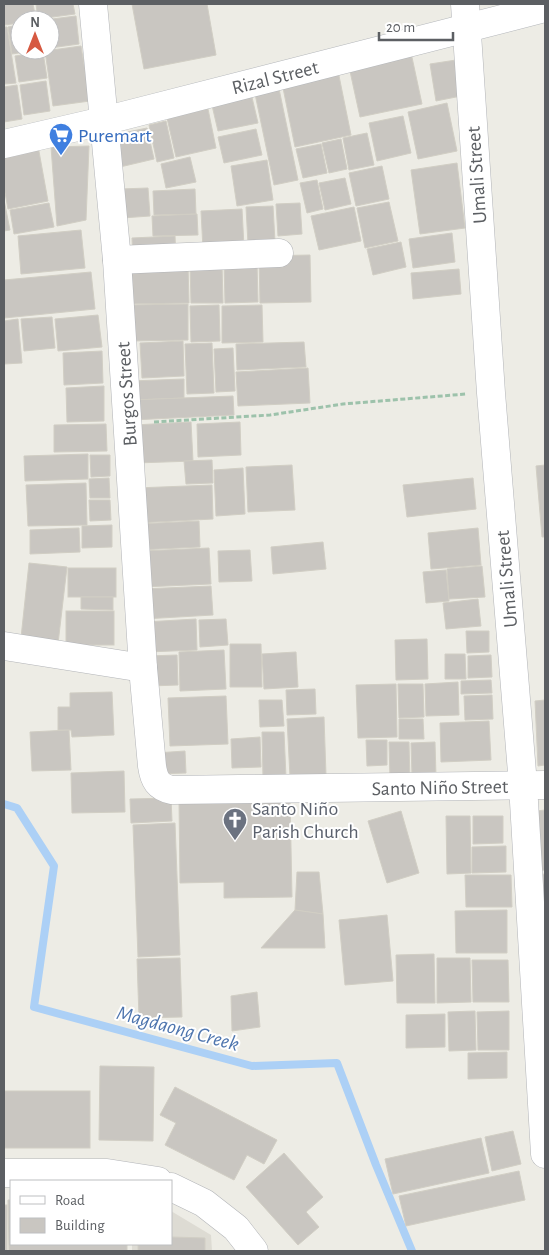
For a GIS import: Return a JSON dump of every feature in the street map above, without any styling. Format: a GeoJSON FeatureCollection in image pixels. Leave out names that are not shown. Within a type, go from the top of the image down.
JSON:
{"type":"FeatureCollection","features":[{"type":"Feature","properties":{"kind":"street","name":"Burgos Street"},"geometry":{"type":"LineString","coordinates":[[93,4],[117,260],[143,668],[153,776],[157,783]]}},
{"type":"Feature","properties":{"kind":"street","name":"Rizal Street"},"geometry":{"type":"LineString","coordinates":[[4,144],[103,121],[465,16],[545,8]]}},
{"type":"Feature","properties":{"kind":"street","name":"Umali Street"},"geometry":{"type":"LineString","coordinates":[[465,16],[491,393],[534,785],[545,1154]]}},
{"type":"Feature","properties":{"kind":"street"},"geometry":{"type":"LineString","coordinates":[[117,260],[279,253]]}},
{"type":"Feature","properties":{"kind":"street"},"geometry":{"type":"LineString","coordinates":[[4,646],[143,668]]}},
{"type":"Feature","properties":{"kind":"street","name":"Santo Niño Street"},"geometry":{"type":"LineString","coordinates":[[157,783],[164,788],[172,790],[534,785]]}},
{"type":"Feature","properties":{"kind":"street"},"geometry":{"type":"LineString","coordinates":[[4,1174],[107,1173],[152,1180]]}},
{"type":"Feature","properties":{"kind":"street"},"geometry":{"type":"LineString","coordinates":[[172,1187],[204,1203],[236,1228],[254,1251]]}},
{"type":"Feature","properties":{"kind":"path"},"geometry":{"type":"LineString","coordinates":[[128,423],[270,415],[343,404],[491,393]]}},
{"type":"Feature","properties":{"kind":"shaded area"},"geometry":{"type":"Polygon","coordinates":[[[172,1212],[211,1235],[212,1251],[132,1251],[132,1245],[172,1245],[172,1212]]]}},
{"type":"Feature","properties":{"kind":"building"},"geometry":{"type":"Polygon","coordinates":[[[4,4],[33,4],[34,10],[10,10],[10,24],[4,25],[4,4]]]}},
{"type":"Feature","properties":{"kind":"building"},"geometry":{"type":"Polygon","coordinates":[[[36,4],[73,4],[75,14],[60,16],[60,10],[37,10],[36,4]]]}},
{"type":"Feature","properties":{"kind":"building"},"geometry":{"type":"Polygon","coordinates":[[[132,4],[207,4],[216,55],[144,69],[132,4]]]}},
{"type":"Feature","properties":{"kind":"building"},"geometry":{"type":"Polygon","coordinates":[[[76,16],[79,44],[60,47],[60,18],[76,16]]]}},
{"type":"Feature","properties":{"kind":"building"},"geometry":{"type":"Polygon","coordinates":[[[4,27],[7,27],[10,60],[12,60],[16,83],[4,84],[4,27]]]}},
{"type":"Feature","properties":{"kind":"building"},"geometry":{"type":"Polygon","coordinates":[[[81,46],[90,101],[53,106],[46,60],[60,60],[60,49],[81,46]]]}},
{"type":"Feature","properties":{"kind":"building"},"geometry":{"type":"Polygon","coordinates":[[[410,48],[422,104],[360,117],[348,62],[410,48]]]}},
{"type":"Feature","properties":{"kind":"building"},"geometry":{"type":"Polygon","coordinates":[[[16,60],[44,60],[47,78],[19,82],[16,60]]]}},
{"type":"Feature","properties":{"kind":"building"},"geometry":{"type":"Polygon","coordinates":[[[456,60],[461,96],[436,101],[430,64],[456,60]]]}},
{"type":"Feature","properties":{"kind":"building"},"geometry":{"type":"Polygon","coordinates":[[[338,71],[351,135],[295,147],[282,83],[338,71]]]}},
{"type":"Feature","properties":{"kind":"building"},"geometry":{"type":"Polygon","coordinates":[[[46,81],[50,111],[24,115],[20,85],[46,81]]]}},
{"type":"Feature","properties":{"kind":"building"},"geometry":{"type":"Polygon","coordinates":[[[278,84],[298,180],[274,185],[254,89],[278,84]]]}},
{"type":"Feature","properties":{"kind":"building"},"geometry":{"type":"Polygon","coordinates":[[[17,85],[22,119],[4,122],[4,87],[17,85]]]}},
{"type":"Feature","properties":{"kind":"building"},"geometry":{"type":"Polygon","coordinates":[[[251,93],[258,123],[218,131],[211,101],[251,93]]]}},
{"type":"Feature","properties":{"kind":"building"},"geometry":{"type":"Polygon","coordinates":[[[447,103],[457,151],[418,159],[408,112],[447,103]]]}},
{"type":"Feature","properties":{"kind":"building"},"geometry":{"type":"Polygon","coordinates":[[[208,109],[216,148],[176,157],[167,118],[208,109]]]}},
{"type":"Feature","properties":{"kind":"building"},"geometry":{"type":"Polygon","coordinates":[[[403,116],[411,153],[377,161],[369,123],[403,116]]]}},
{"type":"Feature","properties":{"kind":"building"},"geometry":{"type":"Polygon","coordinates":[[[166,121],[174,158],[157,162],[149,125],[166,121]]]}},
{"type":"Feature","properties":{"kind":"building"},"geometry":{"type":"Polygon","coordinates":[[[147,128],[154,159],[120,167],[113,135],[147,128]]]}},
{"type":"Feature","properties":{"kind":"building"},"geometry":{"type":"Polygon","coordinates":[[[256,129],[262,155],[224,163],[218,137],[256,129]]]}},
{"type":"Feature","properties":{"kind":"building"},"geometry":{"type":"Polygon","coordinates":[[[367,133],[374,165],[349,170],[343,138],[367,133]]]}},
{"type":"Feature","properties":{"kind":"building"},"geometry":{"type":"Polygon","coordinates":[[[341,139],[347,169],[329,173],[322,143],[341,139]]]}},
{"type":"Feature","properties":{"kind":"building"},"geometry":{"type":"Polygon","coordinates":[[[321,144],[327,173],[303,178],[296,149],[321,144]]]}},
{"type":"Feature","properties":{"kind":"building"},"geometry":{"type":"Polygon","coordinates":[[[38,146],[48,201],[8,209],[4,187],[4,152],[38,146]]]}},
{"type":"Feature","properties":{"kind":"building"},"geometry":{"type":"Polygon","coordinates":[[[89,146],[86,220],[57,226],[51,147],[89,146]]]}},
{"type":"Feature","properties":{"kind":"building"},"geometry":{"type":"Polygon","coordinates":[[[190,157],[196,182],[166,188],[161,164],[190,157]]]}},
{"type":"Feature","properties":{"kind":"building"},"geometry":{"type":"Polygon","coordinates":[[[267,160],[273,200],[237,206],[231,166],[267,160]]]}},
{"type":"Feature","properties":{"kind":"building"},"geometry":{"type":"Polygon","coordinates":[[[457,163],[465,228],[420,234],[411,170],[457,163]]]}},
{"type":"Feature","properties":{"kind":"building"},"geometry":{"type":"Polygon","coordinates":[[[382,166],[389,199],[356,206],[349,173],[382,166]]]}},
{"type":"Feature","properties":{"kind":"building"},"geometry":{"type":"Polygon","coordinates":[[[345,178],[351,204],[325,210],[319,183],[345,178]]]}},
{"type":"Feature","properties":{"kind":"building"},"geometry":{"type":"Polygon","coordinates":[[[317,180],[323,209],[307,213],[300,183],[317,180]]]}},
{"type":"Feature","properties":{"kind":"building"},"geometry":{"type":"Polygon","coordinates":[[[148,188],[150,216],[122,218],[120,189],[148,188]]]}},
{"type":"Feature","properties":{"kind":"building"},"geometry":{"type":"Polygon","coordinates":[[[195,189],[196,214],[154,215],[153,191],[195,189]]]}},
{"type":"Feature","properties":{"kind":"building"},"geometry":{"type":"Polygon","coordinates":[[[4,200],[10,230],[4,231],[4,200]]]}},
{"type":"Feature","properties":{"kind":"building"},"geometry":{"type":"Polygon","coordinates":[[[389,202],[398,241],[365,248],[357,208],[389,202]]]}},
{"type":"Feature","properties":{"kind":"building"},"geometry":{"type":"Polygon","coordinates":[[[49,203],[54,227],[14,234],[10,210],[49,203]]]}},
{"type":"Feature","properties":{"kind":"building"},"geometry":{"type":"Polygon","coordinates":[[[300,203],[302,234],[278,236],[276,204],[300,203]]]}},
{"type":"Feature","properties":{"kind":"building"},"geometry":{"type":"Polygon","coordinates":[[[273,206],[275,242],[248,244],[246,207],[273,206]]]}},
{"type":"Feature","properties":{"kind":"building"},"geometry":{"type":"Polygon","coordinates":[[[354,207],[361,241],[319,250],[311,216],[354,207]]]}},
{"type":"Feature","properties":{"kind":"building"},"geometry":{"type":"Polygon","coordinates":[[[242,209],[244,247],[203,249],[201,211],[242,209]]]}},
{"type":"Feature","properties":{"kind":"building"},"geometry":{"type":"Polygon","coordinates":[[[197,214],[198,235],[153,236],[152,216],[197,214]]]}},
{"type":"Feature","properties":{"kind":"building"},"geometry":{"type":"Polygon","coordinates":[[[81,230],[85,268],[21,274],[18,236],[81,230]]]}},
{"type":"Feature","properties":{"kind":"building"},"geometry":{"type":"Polygon","coordinates":[[[452,233],[455,262],[413,268],[409,239],[452,233]]]}},
{"type":"Feature","properties":{"kind":"building"},"geometry":{"type":"Polygon","coordinates":[[[175,236],[176,257],[133,259],[132,238],[175,236]]]}},
{"type":"Feature","properties":{"kind":"building"},"geometry":{"type":"Polygon","coordinates":[[[401,242],[406,267],[373,275],[367,249],[401,242]]]}},
{"type":"Feature","properties":{"kind":"building"},"geometry":{"type":"Polygon","coordinates":[[[310,255],[311,302],[260,303],[259,256],[310,255]]]}},
{"type":"Feature","properties":{"kind":"building"},"geometry":{"type":"Polygon","coordinates":[[[224,262],[257,262],[258,302],[225,303],[224,262]]]}},
{"type":"Feature","properties":{"kind":"building"},"geometry":{"type":"Polygon","coordinates":[[[188,264],[189,303],[126,304],[125,266],[188,264]]]}},
{"type":"Feature","properties":{"kind":"building"},"geometry":{"type":"Polygon","coordinates":[[[190,264],[222,264],[223,303],[191,303],[190,264]]]}},
{"type":"Feature","properties":{"kind":"building"},"geometry":{"type":"Polygon","coordinates":[[[459,269],[461,294],[413,299],[411,273],[459,269]]]}},
{"type":"Feature","properties":{"kind":"building"},"geometry":{"type":"Polygon","coordinates":[[[91,272],[95,309],[4,318],[4,280],[91,272]]]}},
{"type":"Feature","properties":{"kind":"building"},"geometry":{"type":"Polygon","coordinates":[[[188,304],[188,340],[130,341],[130,305],[188,304]]]}},
{"type":"Feature","properties":{"kind":"building"},"geometry":{"type":"Polygon","coordinates":[[[219,305],[220,341],[191,342],[190,306],[219,305]]]}},
{"type":"Feature","properties":{"kind":"building"},"geometry":{"type":"Polygon","coordinates":[[[262,305],[263,342],[222,343],[222,306],[262,305]]]}},
{"type":"Feature","properties":{"kind":"building"},"geometry":{"type":"Polygon","coordinates":[[[98,315],[102,347],[58,351],[55,319],[98,315]]]}},
{"type":"Feature","properties":{"kind":"building"},"geometry":{"type":"Polygon","coordinates":[[[52,317],[55,348],[24,351],[21,319],[52,317]]]}},
{"type":"Feature","properties":{"kind":"building"},"geometry":{"type":"Polygon","coordinates":[[[18,319],[22,363],[4,364],[4,321],[18,319]]]}},
{"type":"Feature","properties":{"kind":"building"},"geometry":{"type":"Polygon","coordinates":[[[183,341],[184,376],[142,378],[140,343],[183,341]]]}},
{"type":"Feature","properties":{"kind":"building"},"geometry":{"type":"Polygon","coordinates":[[[304,342],[306,367],[237,370],[236,344],[304,342]]]}},
{"type":"Feature","properties":{"kind":"building"},"geometry":{"type":"Polygon","coordinates":[[[212,343],[214,393],[187,394],[185,344],[212,343]]]}},
{"type":"Feature","properties":{"kind":"building"},"geometry":{"type":"Polygon","coordinates":[[[233,348],[235,391],[216,392],[214,349],[233,348]]]}},
{"type":"Feature","properties":{"kind":"building"},"geometry":{"type":"Polygon","coordinates":[[[102,351],[103,383],[64,385],[63,353],[102,351]]]}},
{"type":"Feature","properties":{"kind":"building"},"geometry":{"type":"Polygon","coordinates":[[[308,368],[310,403],[238,406],[236,372],[308,368]]]}},
{"type":"Feature","properties":{"kind":"building"},"geometry":{"type":"Polygon","coordinates":[[[184,379],[184,398],[132,400],[131,381],[184,379]]]}},
{"type":"Feature","properties":{"kind":"building"},"geometry":{"type":"Polygon","coordinates":[[[104,386],[104,421],[67,422],[66,388],[104,386]]]}},
{"type":"Feature","properties":{"kind":"building"},"geometry":{"type":"Polygon","coordinates":[[[233,396],[234,415],[132,420],[132,400],[233,396]]]}},
{"type":"Feature","properties":{"kind":"building"},"geometry":{"type":"Polygon","coordinates":[[[191,422],[193,461],[136,463],[134,425],[191,422]]]}},
{"type":"Feature","properties":{"kind":"building"},"geometry":{"type":"Polygon","coordinates":[[[240,422],[241,455],[198,457],[197,424],[240,422]]]}},
{"type":"Feature","properties":{"kind":"building"},"geometry":{"type":"Polygon","coordinates":[[[106,424],[107,451],[54,452],[54,425],[106,424]]]}},
{"type":"Feature","properties":{"kind":"building"},"geometry":{"type":"Polygon","coordinates":[[[88,454],[88,479],[25,481],[24,456],[88,454]]]}},
{"type":"Feature","properties":{"kind":"building"},"geometry":{"type":"Polygon","coordinates":[[[90,455],[110,455],[110,476],[91,477],[90,455]]]}},
{"type":"Feature","properties":{"kind":"building"},"geometry":{"type":"Polygon","coordinates":[[[212,460],[213,483],[186,484],[184,461],[212,460]]]}},
{"type":"Feature","properties":{"kind":"building"},"geometry":{"type":"Polygon","coordinates":[[[292,465],[295,510],[248,512],[246,467],[292,465]]]}},
{"type":"Feature","properties":{"kind":"building"},"geometry":{"type":"Polygon","coordinates":[[[545,465],[545,537],[542,537],[536,466],[545,465]]]}},
{"type":"Feature","properties":{"kind":"building"},"geometry":{"type":"Polygon","coordinates":[[[243,468],[245,514],[216,516],[214,470],[243,468]]]}},
{"type":"Feature","properties":{"kind":"building"},"geometry":{"type":"Polygon","coordinates":[[[109,478],[110,498],[90,498],[89,479],[109,478]]]}},
{"type":"Feature","properties":{"kind":"building"},"geometry":{"type":"Polygon","coordinates":[[[473,478],[476,509],[407,517],[403,485],[473,478]]]}},
{"type":"Feature","properties":{"kind":"building"},"geometry":{"type":"Polygon","coordinates":[[[86,483],[87,525],[28,526],[26,485],[86,483]]]}},
{"type":"Feature","properties":{"kind":"building"},"geometry":{"type":"Polygon","coordinates":[[[212,485],[213,519],[137,523],[136,488],[212,485]]]}},
{"type":"Feature","properties":{"kind":"building"},"geometry":{"type":"Polygon","coordinates":[[[89,500],[110,500],[111,520],[90,521],[89,500]]]}},
{"type":"Feature","properties":{"kind":"building"},"geometry":{"type":"Polygon","coordinates":[[[199,521],[200,547],[138,550],[137,524],[199,521]]]}},
{"type":"Feature","properties":{"kind":"building"},"geometry":{"type":"Polygon","coordinates":[[[112,525],[112,547],[82,548],[82,526],[112,525]]]}},
{"type":"Feature","properties":{"kind":"building"},"geometry":{"type":"Polygon","coordinates":[[[79,528],[80,552],[30,554],[30,530],[79,528]]]}},
{"type":"Feature","properties":{"kind":"building"},"geometry":{"type":"Polygon","coordinates":[[[478,528],[481,565],[431,569],[428,533],[478,528]]]}},
{"type":"Feature","properties":{"kind":"building"},"geometry":{"type":"Polygon","coordinates":[[[323,542],[326,569],[273,574],[271,547],[323,542]]]}},
{"type":"Feature","properties":{"kind":"building"},"geometry":{"type":"Polygon","coordinates":[[[209,548],[211,584],[143,587],[142,551],[209,548]]]}},
{"type":"Feature","properties":{"kind":"building"},"geometry":{"type":"Polygon","coordinates":[[[250,550],[252,581],[219,582],[218,551],[250,550]]]}},
{"type":"Feature","properties":{"kind":"building"},"geometry":{"type":"Polygon","coordinates":[[[29,563],[67,567],[57,652],[20,647],[29,563]]]}},
{"type":"Feature","properties":{"kind":"building"},"geometry":{"type":"Polygon","coordinates":[[[482,566],[485,597],[449,599],[447,569],[482,566]]]}},
{"type":"Feature","properties":{"kind":"building"},"geometry":{"type":"Polygon","coordinates":[[[68,568],[116,568],[116,597],[68,597],[68,568]]]}},
{"type":"Feature","properties":{"kind":"building"},"geometry":{"type":"Polygon","coordinates":[[[446,570],[449,601],[426,603],[423,572],[446,570]]]}},
{"type":"Feature","properties":{"kind":"building"},"geometry":{"type":"Polygon","coordinates":[[[211,586],[213,615],[143,619],[142,589],[211,586]]]}},
{"type":"Feature","properties":{"kind":"building"},"geometry":{"type":"Polygon","coordinates":[[[81,597],[113,597],[113,610],[81,609],[81,597]]]}},
{"type":"Feature","properties":{"kind":"building"},"geometry":{"type":"Polygon","coordinates":[[[478,599],[481,626],[446,629],[443,603],[478,599]]]}},
{"type":"Feature","properties":{"kind":"building"},"geometry":{"type":"Polygon","coordinates":[[[66,611],[114,611],[114,645],[66,645],[66,611]]]}},
{"type":"Feature","properties":{"kind":"building"},"geometry":{"type":"Polygon","coordinates":[[[196,619],[197,650],[147,652],[145,622],[196,619]]]}},
{"type":"Feature","properties":{"kind":"building"},"geometry":{"type":"Polygon","coordinates":[[[226,619],[228,645],[200,647],[199,620],[226,619]]]}},
{"type":"Feature","properties":{"kind":"building"},"geometry":{"type":"Polygon","coordinates":[[[466,631],[489,631],[489,652],[467,653],[466,631]]]}},
{"type":"Feature","properties":{"kind":"building"},"geometry":{"type":"Polygon","coordinates":[[[427,639],[428,679],[396,680],[395,640],[427,639]]]}},
{"type":"Feature","properties":{"kind":"building"},"geometry":{"type":"Polygon","coordinates":[[[230,644],[261,644],[262,687],[230,687],[230,644]]]}},
{"type":"Feature","properties":{"kind":"building"},"geometry":{"type":"Polygon","coordinates":[[[224,650],[226,689],[180,691],[179,652],[224,650]]]}},
{"type":"Feature","properties":{"kind":"building"},"geometry":{"type":"Polygon","coordinates":[[[296,652],[298,687],[264,689],[262,654],[296,652]]]}},
{"type":"Feature","properties":{"kind":"building"},"geometry":{"type":"Polygon","coordinates":[[[445,654],[465,654],[466,679],[445,679],[445,654]]]}},
{"type":"Feature","properties":{"kind":"building"},"geometry":{"type":"Polygon","coordinates":[[[177,655],[178,685],[150,686],[148,656],[177,655]]]}},
{"type":"Feature","properties":{"kind":"building"},"geometry":{"type":"Polygon","coordinates":[[[491,655],[492,677],[468,678],[468,656],[491,655]]]}},
{"type":"Feature","properties":{"kind":"building"},"geometry":{"type":"Polygon","coordinates":[[[491,680],[492,693],[461,694],[461,681],[491,680]]]}},
{"type":"Feature","properties":{"kind":"building"},"geometry":{"type":"Polygon","coordinates":[[[458,682],[459,715],[426,716],[425,684],[458,682]]]}},
{"type":"Feature","properties":{"kind":"building"},"geometry":{"type":"Polygon","coordinates":[[[396,684],[397,737],[358,738],[356,685],[396,684]]]}},
{"type":"Feature","properties":{"kind":"building"},"geometry":{"type":"Polygon","coordinates":[[[398,684],[423,684],[424,717],[399,718],[398,684]]]}},
{"type":"Feature","properties":{"kind":"building"},"geometry":{"type":"Polygon","coordinates":[[[315,689],[316,714],[287,715],[286,690],[315,689]]]}},
{"type":"Feature","properties":{"kind":"building"},"geometry":{"type":"Polygon","coordinates":[[[112,692],[114,735],[72,737],[71,730],[58,730],[58,707],[70,707],[70,693],[112,692]]]}},
{"type":"Feature","properties":{"kind":"building"},"geometry":{"type":"Polygon","coordinates":[[[492,695],[493,719],[465,720],[464,696],[492,695]]]}},
{"type":"Feature","properties":{"kind":"building"},"geometry":{"type":"Polygon","coordinates":[[[226,696],[228,744],[170,746],[168,698],[226,696]]]}},
{"type":"Feature","properties":{"kind":"building"},"geometry":{"type":"Polygon","coordinates":[[[259,700],[282,700],[284,726],[260,727],[259,700]]]}},
{"type":"Feature","properties":{"kind":"building"},"geometry":{"type":"Polygon","coordinates":[[[545,700],[545,765],[538,766],[535,701],[545,700]]]}},
{"type":"Feature","properties":{"kind":"building"},"geometry":{"type":"Polygon","coordinates":[[[324,717],[326,775],[290,777],[287,719],[324,717]]]}},
{"type":"Feature","properties":{"kind":"building"},"geometry":{"type":"Polygon","coordinates":[[[399,719],[423,719],[424,739],[399,739],[399,719]]]}},
{"type":"Feature","properties":{"kind":"building"},"geometry":{"type":"Polygon","coordinates":[[[489,721],[491,760],[441,762],[440,723],[489,721]]]}},
{"type":"Feature","properties":{"kind":"building"},"geometry":{"type":"Polygon","coordinates":[[[69,730],[71,770],[32,771],[30,732],[69,730]]]}},
{"type":"Feature","properties":{"kind":"building"},"geometry":{"type":"Polygon","coordinates":[[[262,732],[284,732],[286,777],[263,778],[262,732]]]}},
{"type":"Feature","properties":{"kind":"building"},"geometry":{"type":"Polygon","coordinates":[[[260,737],[261,767],[232,768],[231,739],[260,737]]]}},
{"type":"Feature","properties":{"kind":"building"},"geometry":{"type":"Polygon","coordinates":[[[366,740],[387,740],[387,765],[367,766],[366,740]]]}},
{"type":"Feature","properties":{"kind":"building"},"geometry":{"type":"Polygon","coordinates":[[[389,742],[409,742],[410,780],[390,780],[389,742]]]}},
{"type":"Feature","properties":{"kind":"building"},"geometry":{"type":"Polygon","coordinates":[[[435,742],[436,776],[412,777],[411,743],[435,742]]]}},
{"type":"Feature","properties":{"kind":"building"},"geometry":{"type":"Polygon","coordinates":[[[185,751],[186,773],[156,774],[156,753],[185,751]]]}},
{"type":"Feature","properties":{"kind":"building"},"geometry":{"type":"Polygon","coordinates":[[[124,771],[125,812],[72,813],[71,773],[124,771]]]}},
{"type":"Feature","properties":{"kind":"building"},"geometry":{"type":"Polygon","coordinates":[[[171,798],[172,821],[131,823],[130,799],[171,798]]]}},
{"type":"Feature","properties":{"kind":"building","name":"Santo Niño Parish Church"},"geometry":{"type":"Polygon","coordinates":[[[290,798],[292,897],[224,898],[224,882],[180,883],[179,800],[290,798]]]}},
{"type":"Feature","properties":{"kind":"building"},"geometry":{"type":"Polygon","coordinates":[[[545,810],[545,870],[534,871],[528,812],[545,810]]]}},
{"type":"Feature","properties":{"kind":"building"},"geometry":{"type":"Polygon","coordinates":[[[401,811],[419,873],[387,883],[368,821],[401,811]]]}},
{"type":"Feature","properties":{"kind":"building"},"geometry":{"type":"Polygon","coordinates":[[[446,816],[470,816],[471,873],[447,874],[446,816]]]}},
{"type":"Feature","properties":{"kind":"building"},"geometry":{"type":"Polygon","coordinates":[[[473,816],[503,816],[503,843],[473,844],[473,816]]]}},
{"type":"Feature","properties":{"kind":"building"},"geometry":{"type":"Polygon","coordinates":[[[175,823],[180,955],[138,957],[133,825],[175,823]]]}},
{"type":"Feature","properties":{"kind":"building"},"geometry":{"type":"Polygon","coordinates":[[[506,846],[506,872],[472,873],[472,847],[506,846]]]}},
{"type":"Feature","properties":{"kind":"building"},"geometry":{"type":"Polygon","coordinates":[[[297,872],[319,872],[323,914],[295,910],[297,872]]]}},
{"type":"Feature","properties":{"kind":"building"},"geometry":{"type":"Polygon","coordinates":[[[545,874],[545,930],[536,875],[545,874]]]}},
{"type":"Feature","properties":{"kind":"building"},"geometry":{"type":"Polygon","coordinates":[[[465,875],[511,875],[512,907],[466,907],[465,875]]]}},
{"type":"Feature","properties":{"kind":"building"},"geometry":{"type":"Polygon","coordinates":[[[295,910],[323,914],[325,948],[261,948],[295,910]]]}},
{"type":"Feature","properties":{"kind":"building"},"geometry":{"type":"Polygon","coordinates":[[[507,910],[507,953],[456,953],[455,911],[507,910]]]}},
{"type":"Feature","properties":{"kind":"building"},"geometry":{"type":"Polygon","coordinates":[[[387,915],[393,981],[345,985],[339,920],[387,915]]]}},
{"type":"Feature","properties":{"kind":"building"},"geometry":{"type":"Polygon","coordinates":[[[434,954],[435,1003],[397,1003],[396,955],[434,954]]]}},
{"type":"Feature","properties":{"kind":"building"},"geometry":{"type":"Polygon","coordinates":[[[180,958],[182,1017],[139,1018],[137,959],[180,958]]]}},
{"type":"Feature","properties":{"kind":"building"},"geometry":{"type":"Polygon","coordinates":[[[437,958],[470,958],[471,1002],[437,1003],[437,958]]]}},
{"type":"Feature","properties":{"kind":"building"},"geometry":{"type":"Polygon","coordinates":[[[472,960],[508,960],[509,1002],[473,1002],[472,960]]]}},
{"type":"Feature","properties":{"kind":"building"},"geometry":{"type":"Polygon","coordinates":[[[257,992],[260,1027],[232,1031],[231,996],[257,992]]]}},
{"type":"Feature","properties":{"kind":"building"},"geometry":{"type":"Polygon","coordinates":[[[475,1011],[476,1050],[449,1051],[448,1012],[475,1011]]]}},
{"type":"Feature","properties":{"kind":"building"},"geometry":{"type":"Polygon","coordinates":[[[509,1011],[509,1050],[478,1050],[477,1012],[509,1011]]]}},
{"type":"Feature","properties":{"kind":"building"},"geometry":{"type":"Polygon","coordinates":[[[445,1014],[445,1047],[406,1048],[406,1015],[445,1014]]]}},
{"type":"Feature","properties":{"kind":"building"},"geometry":{"type":"Polygon","coordinates":[[[507,1052],[507,1078],[468,1079],[468,1053],[507,1052]]]}},
{"type":"Feature","properties":{"kind":"building"},"geometry":{"type":"Polygon","coordinates":[[[100,1066],[154,1067],[153,1141],[99,1140],[100,1066]]]}},
{"type":"Feature","properties":{"kind":"building"},"geometry":{"type":"Polygon","coordinates":[[[175,1087],[277,1140],[264,1164],[247,1155],[234,1180],[165,1145],[176,1123],[160,1115],[175,1087]]]}},
{"type":"Feature","properties":{"kind":"building"},"geometry":{"type":"Polygon","coordinates":[[[4,1091],[90,1091],[90,1148],[4,1148],[4,1091]]]}},
{"type":"Feature","properties":{"kind":"building"},"geometry":{"type":"Polygon","coordinates":[[[513,1131],[521,1164],[492,1171],[485,1137],[513,1131]]]}},
{"type":"Feature","properties":{"kind":"building"},"geometry":{"type":"Polygon","coordinates":[[[481,1138],[489,1173],[393,1194],[385,1159],[481,1138]]]}},
{"type":"Feature","properties":{"kind":"building"},"geometry":{"type":"Polygon","coordinates":[[[284,1153],[323,1197],[306,1212],[319,1227],[298,1245],[246,1187],[284,1153]]]}},
{"type":"Feature","properties":{"kind":"building"},"geometry":{"type":"Polygon","coordinates":[[[519,1171],[525,1200],[406,1226],[399,1196],[519,1171]]]}},
{"type":"Feature","properties":{"kind":"building"},"geometry":{"type":"Polygon","coordinates":[[[8,1200],[10,1200],[10,1245],[127,1245],[127,1251],[9,1251],[8,1200]]]}},
{"type":"Feature","properties":{"kind":"building"},"geometry":{"type":"Polygon","coordinates":[[[4,1205],[7,1205],[7,1251],[4,1251],[4,1205]]]}},
{"type":"Feature","properties":{"kind":"building"},"geometry":{"type":"Polygon","coordinates":[[[172,1237],[205,1238],[205,1251],[138,1251],[138,1245],[172,1245],[172,1237]]]}},
{"type":"Feature","properties":{"kind":"waterway","name":"Magdaong Creek"},"geometry":{"type":"LineString","coordinates":[[4,804],[17,808],[54,866],[34,1007],[252,1066],[337,1063],[376,1165],[412,1251]]}},
{"type":"Feature","properties":{"kind":"place","name":"Puremart"},"geometry":{"type":"Point","coordinates":[61,156]}},
{"type":"Feature","properties":{"kind":"place","name":"Santo Niño Parish Church"},"geometry":{"type":"Point","coordinates":[235,841]}}]}
